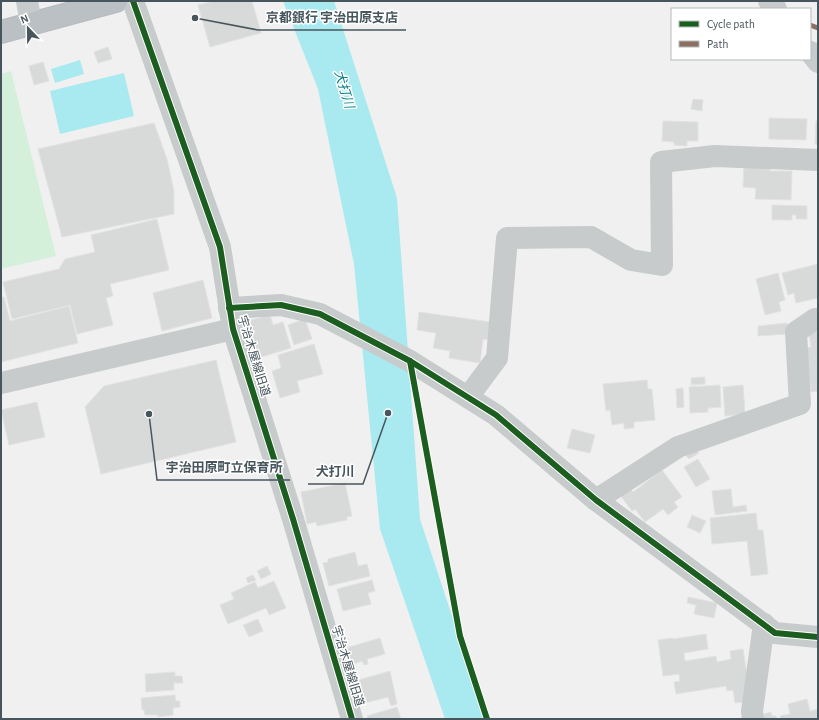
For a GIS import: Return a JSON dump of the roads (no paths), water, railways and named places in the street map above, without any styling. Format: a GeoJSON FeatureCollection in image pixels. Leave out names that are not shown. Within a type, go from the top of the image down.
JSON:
{"type":"FeatureCollection","features":[{"type":"Feature","properties":{"kind":"highway"},"geometry":{"type":"LineString","coordinates":[[1,32],[116,1]]}},
{"type":"Feature","properties":{"kind":"street"},"geometry":{"type":"LineString","coordinates":[[27,1],[32,24]]}},
{"type":"Feature","properties":{"kind":"street","name":"宇治木屋線旧道"},"geometry":{"type":"LineString","coordinates":[[133,1],[220,247],[232,329],[293,519],[352,719]]}},
{"type":"Feature","properties":{"kind":"street"},"geometry":{"type":"LineString","coordinates":[[811,53],[818,62]]}},
{"type":"Feature","properties":{"kind":"street"},"geometry":{"type":"LineString","coordinates":[[468,398],[497,358],[507,238],[591,237],[632,260],[662,265],[661,162],[715,156],[818,160]]}},
{"type":"Feature","properties":{"kind":"street"},"geometry":{"type":"LineString","coordinates":[[229,308],[281,304],[320,314],[410,361],[496,415],[596,500],[775,633],[818,637]]}},
{"type":"Feature","properties":{"kind":"street"},"geometry":{"type":"LineString","coordinates":[[596,500],[678,446],[800,404],[796,332],[815,319],[818,319]]}},
{"type":"Feature","properties":{"kind":"street"},"geometry":{"type":"LineString","coordinates":[[1,383],[232,329]]}},
{"type":"Feature","properties":{"kind":"street"},"geometry":{"type":"LineString","coordinates":[[753,719],[752,711],[764,624]]}},
{"type":"Feature","properties":{"kind":"water"},"geometry":{"type":"Polygon","coordinates":[[[283,1],[334,1],[397,198],[420,519],[486,719],[445,719],[380,529],[354,264],[318,89],[283,1]]]}},
{"type":"Feature","properties":{"kind":"water"},"geometry":{"type":"Polygon","coordinates":[[[80,60],[84,74],[55,83],[51,69],[80,60]]]}},
{"type":"Feature","properties":{"kind":"water"},"geometry":{"type":"Polygon","coordinates":[[[124,73],[134,116],[60,134],[50,91],[124,73]]]}},
{"type":"Feature","properties":{"kind":"place","name":"京都銀行 宇治田原支店"},"geometry":{"type":"Point","coordinates":[195,18]}},
{"type":"Feature","properties":{"kind":"place","name":"犬打川"},"geometry":{"type":"Point","coordinates":[388,413]}},
{"type":"Feature","properties":{"kind":"place","name":"宇治田原町立保育所"},"geometry":{"type":"Point","coordinates":[149,414]}}]}
